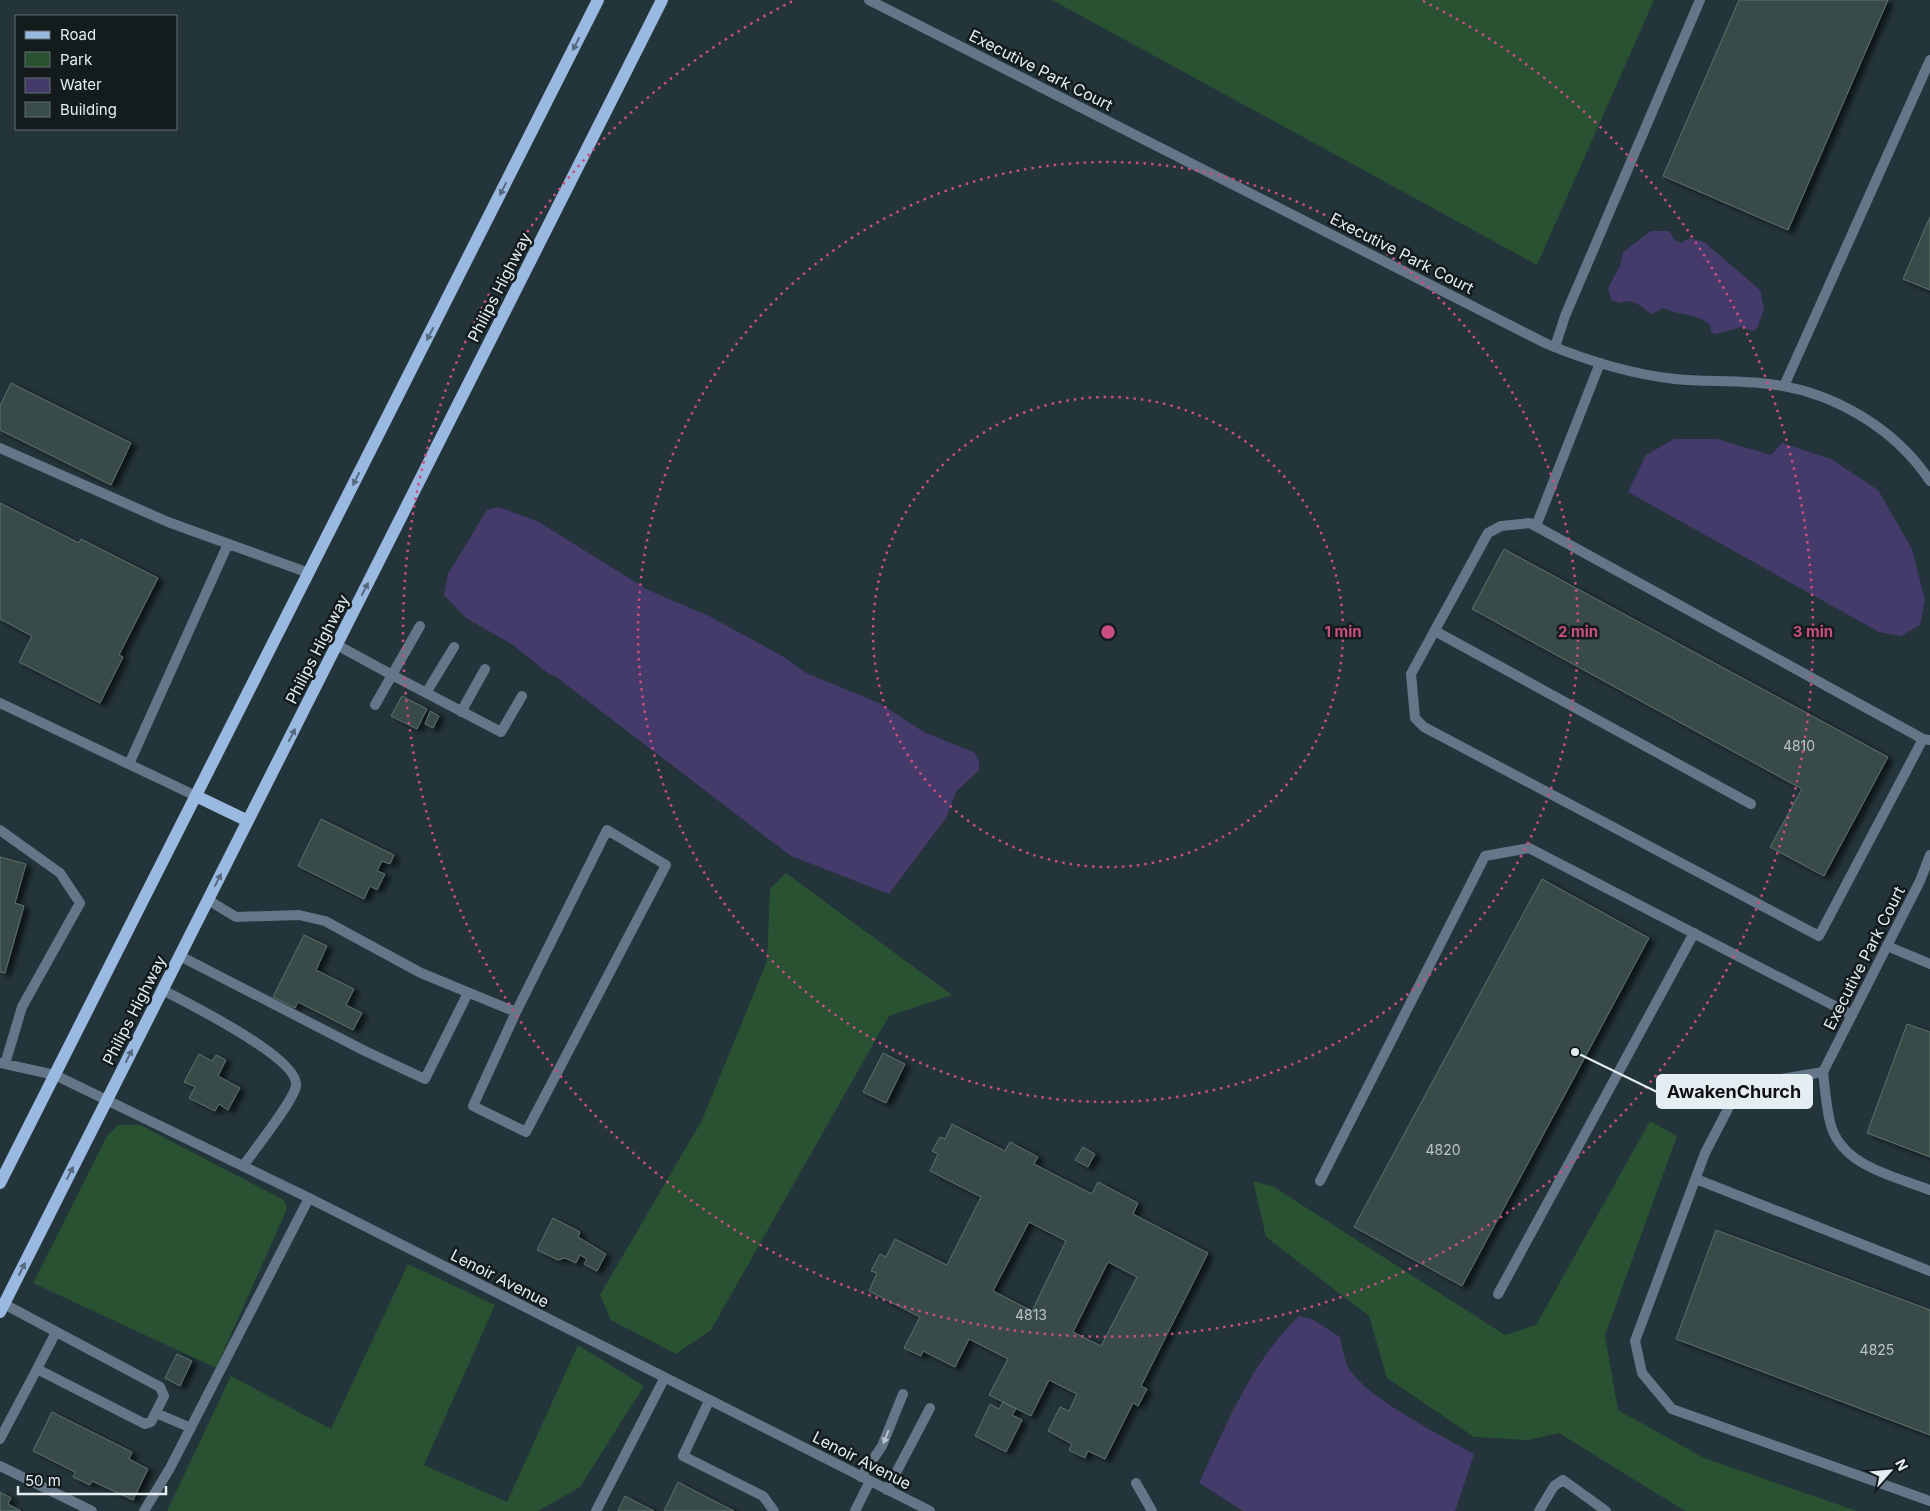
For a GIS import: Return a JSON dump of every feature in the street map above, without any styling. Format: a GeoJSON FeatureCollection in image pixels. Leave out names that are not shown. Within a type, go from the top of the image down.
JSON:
{"type":"FeatureCollection","features":[{"type":"Feature","properties":{"kind":"main road"},"geometry":{"type":"LineString","coordinates":[[0,1183],[598,0]]}},
{"type":"Feature","properties":{"kind":"main road","name":"Philips Highway"},"geometry":{"type":"LineString","coordinates":[[2,1308],[662,0]]}},
{"type":"Feature","properties":{"kind":"main road"},"geometry":{"type":"LineString","coordinates":[[196,796],[248,821]]}},
{"type":"Feature","properties":{"kind":"street","name":"Executive Park Court"},"geometry":{"type":"LineString","coordinates":[[869,0],[1555,347],[1632,372],[1674,379],[1784,386],[1844,406],[1881,430],[1920,465],[1930,481]]}},
{"type":"Feature","properties":{"kind":"street"},"geometry":{"type":"LineString","coordinates":[[1555,347],[1565,316],[1700,0]]}},
{"type":"Feature","properties":{"kind":"street"},"geometry":{"type":"LineString","coordinates":[[1784,386],[1930,60]]}},
{"type":"Feature","properties":{"kind":"street"},"geometry":{"type":"LineString","coordinates":[[1536,526],[1600,363]]}},
{"type":"Feature","properties":{"kind":"street"},"geometry":{"type":"LineString","coordinates":[[0,448],[168,522],[309,573]]}},
{"type":"Feature","properties":{"kind":"street"},"geometry":{"type":"LineString","coordinates":[[1530,523],[1926,739],[1819,936],[1424,727],[1415,718],[1411,674],[1435,631],[1488,533],[1501,526],[1530,523]]}},
{"type":"Feature","properties":{"kind":"street"},"geometry":{"type":"LineString","coordinates":[[129,764],[228,544]]}},
{"type":"Feature","properties":{"kind":"street"},"geometry":{"type":"LineString","coordinates":[[376,705],[420,626]]}},
{"type":"Feature","properties":{"kind":"street"},"geometry":{"type":"LineString","coordinates":[[1435,631],[1751,804]]}},
{"type":"Feature","properties":{"kind":"street"},"geometry":{"type":"LineString","coordinates":[[337,645],[501,732],[522,696]]}},
{"type":"Feature","properties":{"kind":"street"},"geometry":{"type":"LineString","coordinates":[[426,693],[454,648]]}},
{"type":"Feature","properties":{"kind":"street"},"geometry":{"type":"LineString","coordinates":[[461,712],[485,669]]}},
{"type":"Feature","properties":{"kind":"street"},"geometry":{"type":"LineString","coordinates":[[0,703],[196,796]]}},
{"type":"Feature","properties":{"kind":"street"},"geometry":{"type":"LineString","coordinates":[[0,830],[60,873],[80,902],[22,1007],[3,1064]]}},
{"type":"Feature","properties":{"kind":"street"},"geometry":{"type":"LineString","coordinates":[[607,830],[666,866],[526,1132],[473,1106],[516,1012],[607,830]]}},
{"type":"Feature","properties":{"kind":"street"},"geometry":{"type":"LineString","coordinates":[[1320,1181],[1485,856],[1530,848],[1852,1015]]}},
{"type":"Feature","properties":{"kind":"street","name":"Executive Park Court"},"geometry":{"type":"LineString","coordinates":[[1823,1072],[1920,880],[1930,856]]}},
{"type":"Feature","properties":{"kind":"street"},"geometry":{"type":"LineString","coordinates":[[208,900],[236,918],[299,915],[325,921],[421,973],[516,1012]]}},
{"type":"Feature","properties":{"kind":"street"},"geometry":{"type":"LineString","coordinates":[[1498,1294],[1694,933]]}},
{"type":"Feature","properties":{"kind":"street"},"geometry":{"type":"LineString","coordinates":[[1887,946],[1930,964]]}},
{"type":"Feature","properties":{"kind":"street"},"geometry":{"type":"LineString","coordinates":[[180,956],[365,1051],[425,1078],[468,993]]}},
{"type":"Feature","properties":{"kind":"street"},"geometry":{"type":"LineString","coordinates":[[163,990],[221,1021],[268,1050],[289,1068],[295,1076],[296,1087],[272,1126],[243,1166]]}},
{"type":"Feature","properties":{"kind":"street","name":"Lenoir Avenue"},"geometry":{"type":"LineString","coordinates":[[3,1064],[55,1075],[107,1100],[309,1198],[664,1379],[930,1511]]}},
{"type":"Feature","properties":{"kind":"street"},"geometry":{"type":"LineString","coordinates":[[1930,1190],[1860,1162],[1845,1150],[1830,1124],[1823,1072],[1781,1079],[1732,1101],[1705,1154],[1635,1341],[1642,1373],[1672,1409],[1930,1501]]}},
{"type":"Feature","properties":{"kind":"street"},"geometry":{"type":"LineString","coordinates":[[1696,1179],[1930,1271]]}},
{"type":"Feature","properties":{"kind":"street"},"geometry":{"type":"LineString","coordinates":[[144,1511],[170,1468],[309,1198]]}},
{"type":"Feature","properties":{"kind":"street"},"geometry":{"type":"LineString","coordinates":[[2,1308],[56,1332],[160,1387],[164,1396],[151,1422],[146,1424],[37,1368]]}},
{"type":"Feature","properties":{"kind":"street"},"geometry":{"type":"LineString","coordinates":[[0,1439],[56,1332]]}},
{"type":"Feature","properties":{"kind":"street"},"geometry":{"type":"LineString","coordinates":[[596,1511],[664,1379]]}},
{"type":"Feature","properties":{"kind":"street"},"geometry":{"type":"LineString","coordinates":[[855,1511],[866,1479],[903,1394]]}},
{"type":"Feature","properties":{"kind":"street"},"geometry":{"type":"LineString","coordinates":[[709,1401],[683,1456],[763,1496],[774,1511]]}},
{"type":"Feature","properties":{"kind":"street"},"geometry":{"type":"LineString","coordinates":[[887,1490],[930,1408]]}},
{"type":"Feature","properties":{"kind":"street"},"geometry":{"type":"LineString","coordinates":[[156,1413],[191,1428]]}},
{"type":"Feature","properties":{"kind":"street"},"geometry":{"type":"LineString","coordinates":[[0,1466],[92,1511]]}},
{"type":"Feature","properties":{"kind":"street"},"geometry":{"type":"LineString","coordinates":[[1539,1511],[1554,1486],[1563,1480],[1606,1511]]}},
{"type":"Feature","properties":{"kind":"street"},"geometry":{"type":"LineString","coordinates":[[1136,1483],[1152,1511]]}},
{"type":"Feature","properties":{"kind":"green space"},"geometry":{"type":"Polygon","coordinates":[[[1052,0],[1654,0],[1537,265],[1052,0]]]}},
{"type":"Feature","properties":{"kind":"green space"},"geometry":{"type":"Polygon","coordinates":[[[786,873],[952,995],[889,1016],[711,1330],[676,1354],[611,1320],[600,1295],[702,1120],[767,961],[770,889],[786,873]]]}},
{"type":"Feature","properties":{"kind":"green space"},"geometry":{"type":"Polygon","coordinates":[[[1650,1121],[1677,1136],[1605,1335],[1618,1410],[1704,1458],[1857,1511],[1685,1511],[1559,1433],[1528,1440],[1474,1437],[1387,1378],[1369,1316],[1266,1237],[1253,1181],[1274,1187],[1505,1335],[1536,1325],[1650,1121]]]}},
{"type":"Feature","properties":{"kind":"green space"},"geometry":{"type":"Polygon","coordinates":[[[118,1125],[140,1125],[284,1200],[287,1209],[216,1368],[33,1283],[107,1136],[118,1125]]]}},
{"type":"Feature","properties":{"kind":"green space"},"geometry":{"type":"Polygon","coordinates":[[[408,1264],[495,1305],[424,1465],[507,1502],[578,1345],[644,1386],[580,1487],[538,1511],[167,1511],[231,1376],[331,1429],[408,1264]]]}},
{"type":"Feature","properties":{"kind":"water"},"geometry":{"type":"Polygon","coordinates":[[[1651,231],[1669,231],[1675,240],[1681,243],[1690,238],[1704,242],[1760,290],[1764,309],[1757,328],[1753,331],[1741,327],[1716,334],[1711,332],[1710,325],[1694,316],[1664,308],[1651,314],[1633,302],[1624,301],[1620,303],[1611,300],[1608,288],[1620,266],[1623,252],[1651,231]]]}},
{"type":"Feature","properties":{"kind":"water"},"geometry":{"type":"Polygon","coordinates":[[[1674,439],[1717,439],[1771,455],[1782,443],[1831,459],[1878,490],[1912,549],[1925,600],[1920,625],[1901,636],[1879,632],[1628,492],[1646,455],[1674,439]]]}},
{"type":"Feature","properties":{"kind":"water"},"geometry":{"type":"Polygon","coordinates":[[[499,507],[539,522],[648,590],[709,616],[784,657],[806,673],[879,703],[924,732],[975,753],[979,761],[979,770],[956,792],[946,818],[889,894],[791,856],[513,645],[466,618],[444,595],[448,574],[487,510],[499,507]]]}},
{"type":"Feature","properties":{"kind":"water"},"geometry":{"type":"Polygon","coordinates":[[[1299,1316],[1312,1319],[1340,1337],[1348,1367],[1356,1378],[1370,1390],[1405,1415],[1474,1454],[1455,1511],[1243,1511],[1199,1483],[1230,1416],[1254,1373],[1282,1334],[1299,1316]]]}},
{"type":"Feature","properties":{"kind":"building"},"geometry":{"type":"Polygon","coordinates":[[[1739,0],[1888,0],[1788,230],[1663,176],[1739,0]]]}},
{"type":"Feature","properties":{"kind":"building"},"geometry":{"type":"Polygon","coordinates":[[[1930,217],[1930,290],[1903,279],[1930,217]]]}},
{"type":"Feature","properties":{"kind":"building"},"geometry":{"type":"Polygon","coordinates":[[[11,383],[131,443],[111,485],[0,430],[0,406],[11,383]]]}},
{"type":"Feature","properties":{"kind":"building"},"geometry":{"type":"Polygon","coordinates":[[[0,503],[79,543],[81,539],[158,578],[119,655],[123,657],[100,703],[19,662],[32,636],[0,619],[0,503]]]}},
{"type":"Feature","properties":{"kind":"building"},"geometry":{"type":"Polygon","coordinates":[[[1504,549],[1888,757],[1824,876],[1770,847],[1802,789],[1472,609],[1504,549]]]}},
{"type":"Feature","properties":{"kind":"building"},"geometry":{"type":"Polygon","coordinates":[[[402,696],[427,709],[417,729],[391,716],[402,696]]]}},
{"type":"Feature","properties":{"kind":"building"},"geometry":{"type":"Polygon","coordinates":[[[430,711],[439,716],[433,728],[425,724],[430,711]]]}},
{"type":"Feature","properties":{"kind":"building"},"geometry":{"type":"Polygon","coordinates":[[[321,819],[394,855],[390,864],[382,861],[377,871],[385,874],[377,890],[370,886],[364,899],[298,866],[321,819]]]}},
{"type":"Feature","properties":{"kind":"building"},"geometry":{"type":"Polygon","coordinates":[[[0,857],[26,864],[15,903],[24,906],[5,973],[0,972],[0,857]]]}},
{"type":"Feature","properties":{"kind":"building"},"geometry":{"type":"Polygon","coordinates":[[[1542,879],[1649,938],[1462,1286],[1354,1227],[1542,879]]]}},
{"type":"Feature","properties":{"kind":"building"},"geometry":{"type":"Polygon","coordinates":[[[304,935],[327,946],[316,970],[354,989],[346,1005],[362,1013],[353,1030],[298,1002],[295,1008],[273,997],[304,935]]]}},
{"type":"Feature","properties":{"kind":"building"},"geometry":{"type":"Polygon","coordinates":[[[1907,1024],[1930,1032],[1930,1157],[1867,1133],[1907,1024]]]}},
{"type":"Feature","properties":{"kind":"building"},"geometry":{"type":"Polygon","coordinates":[[[883,1053],[905,1064],[886,1103],[863,1092],[883,1053]]]}},
{"type":"Feature","properties":{"kind":"building"},"geometry":{"type":"Polygon","coordinates":[[[199,1054],[212,1061],[216,1055],[226,1060],[218,1076],[240,1088],[228,1110],[219,1104],[215,1111],[189,1098],[195,1087],[184,1082],[199,1054]]]}},
{"type":"Feature","properties":{"kind":"building"},"geometry":{"type":"Polygon","coordinates":[[[952,1124],[1005,1151],[1010,1142],[1038,1157],[1034,1164],[1092,1194],[1098,1182],[1138,1203],[1133,1214],[1208,1253],[1141,1386],[1147,1389],[1138,1406],[1133,1403],[1105,1459],[1088,1451],[1085,1458],[1069,1450],[1072,1444],[1048,1431],[1060,1407],[1069,1411],[1077,1394],[1049,1380],[1031,1416],[989,1395],[1008,1359],[969,1339],[955,1367],[923,1351],[921,1356],[904,1348],[920,1317],[869,1291],[877,1273],[871,1271],[880,1254],[886,1257],[895,1239],[947,1265],[981,1197],[930,1171],[938,1154],[932,1151],[940,1137],[945,1139],[952,1124]],[[1029,1222],[993,1291],[1032,1311],[1066,1241],[1029,1222]],[[1108,1262],[1073,1332],[1101,1346],[1137,1277],[1108,1262]]]}},
{"type":"Feature","properties":{"kind":"building"},"geometry":{"type":"Polygon","coordinates":[[[1083,1147],[1095,1154],[1088,1167],[1075,1160],[1083,1147]]]}},
{"type":"Feature","properties":{"kind":"building"},"geometry":{"type":"Polygon","coordinates":[[[553,1218],[580,1232],[578,1237],[606,1254],[597,1271],[584,1264],[587,1259],[580,1255],[576,1263],[565,1258],[558,1260],[537,1250],[553,1218]]]}},
{"type":"Feature","properties":{"kind":"building"},"geometry":{"type":"Polygon","coordinates":[[[1716,1230],[1930,1310],[1930,1435],[1676,1339],[1716,1230]]]}},
{"type":"Feature","properties":{"kind":"building"},"geometry":{"type":"Polygon","coordinates":[[[177,1354],[192,1361],[180,1386],[165,1378],[177,1354]]]}},
{"type":"Feature","properties":{"kind":"building"},"geometry":{"type":"Polygon","coordinates":[[[1003,1402],[1016,1409],[1012,1415],[1022,1420],[1006,1452],[975,1436],[990,1404],[999,1409],[1003,1402]]]}},
{"type":"Feature","properties":{"kind":"building"},"geometry":{"type":"Polygon","coordinates":[[[52,1412],[132,1452],[129,1459],[148,1469],[133,1500],[92,1481],[90,1485],[73,1477],[75,1472],[33,1451],[52,1412]]]}},
{"type":"Feature","properties":{"kind":"building"},"geometry":{"type":"Polygon","coordinates":[[[678,1482],[695,1491],[734,1511],[664,1511],[678,1482]]]}},
{"type":"Feature","properties":{"kind":"building"},"geometry":{"type":"Polygon","coordinates":[[[0,1492],[11,1498],[8,1504],[21,1511],[0,1511],[0,1492]]]}},
{"type":"Feature","properties":{"kind":"building"},"geometry":{"type":"Polygon","coordinates":[[[625,1496],[654,1511],[618,1511],[625,1496]]]}},
{"type":"Feature","properties":{"kind":"place","name":"AwakenChurch"},"geometry":{"type":"Point","coordinates":[1575,1052]}}]}
